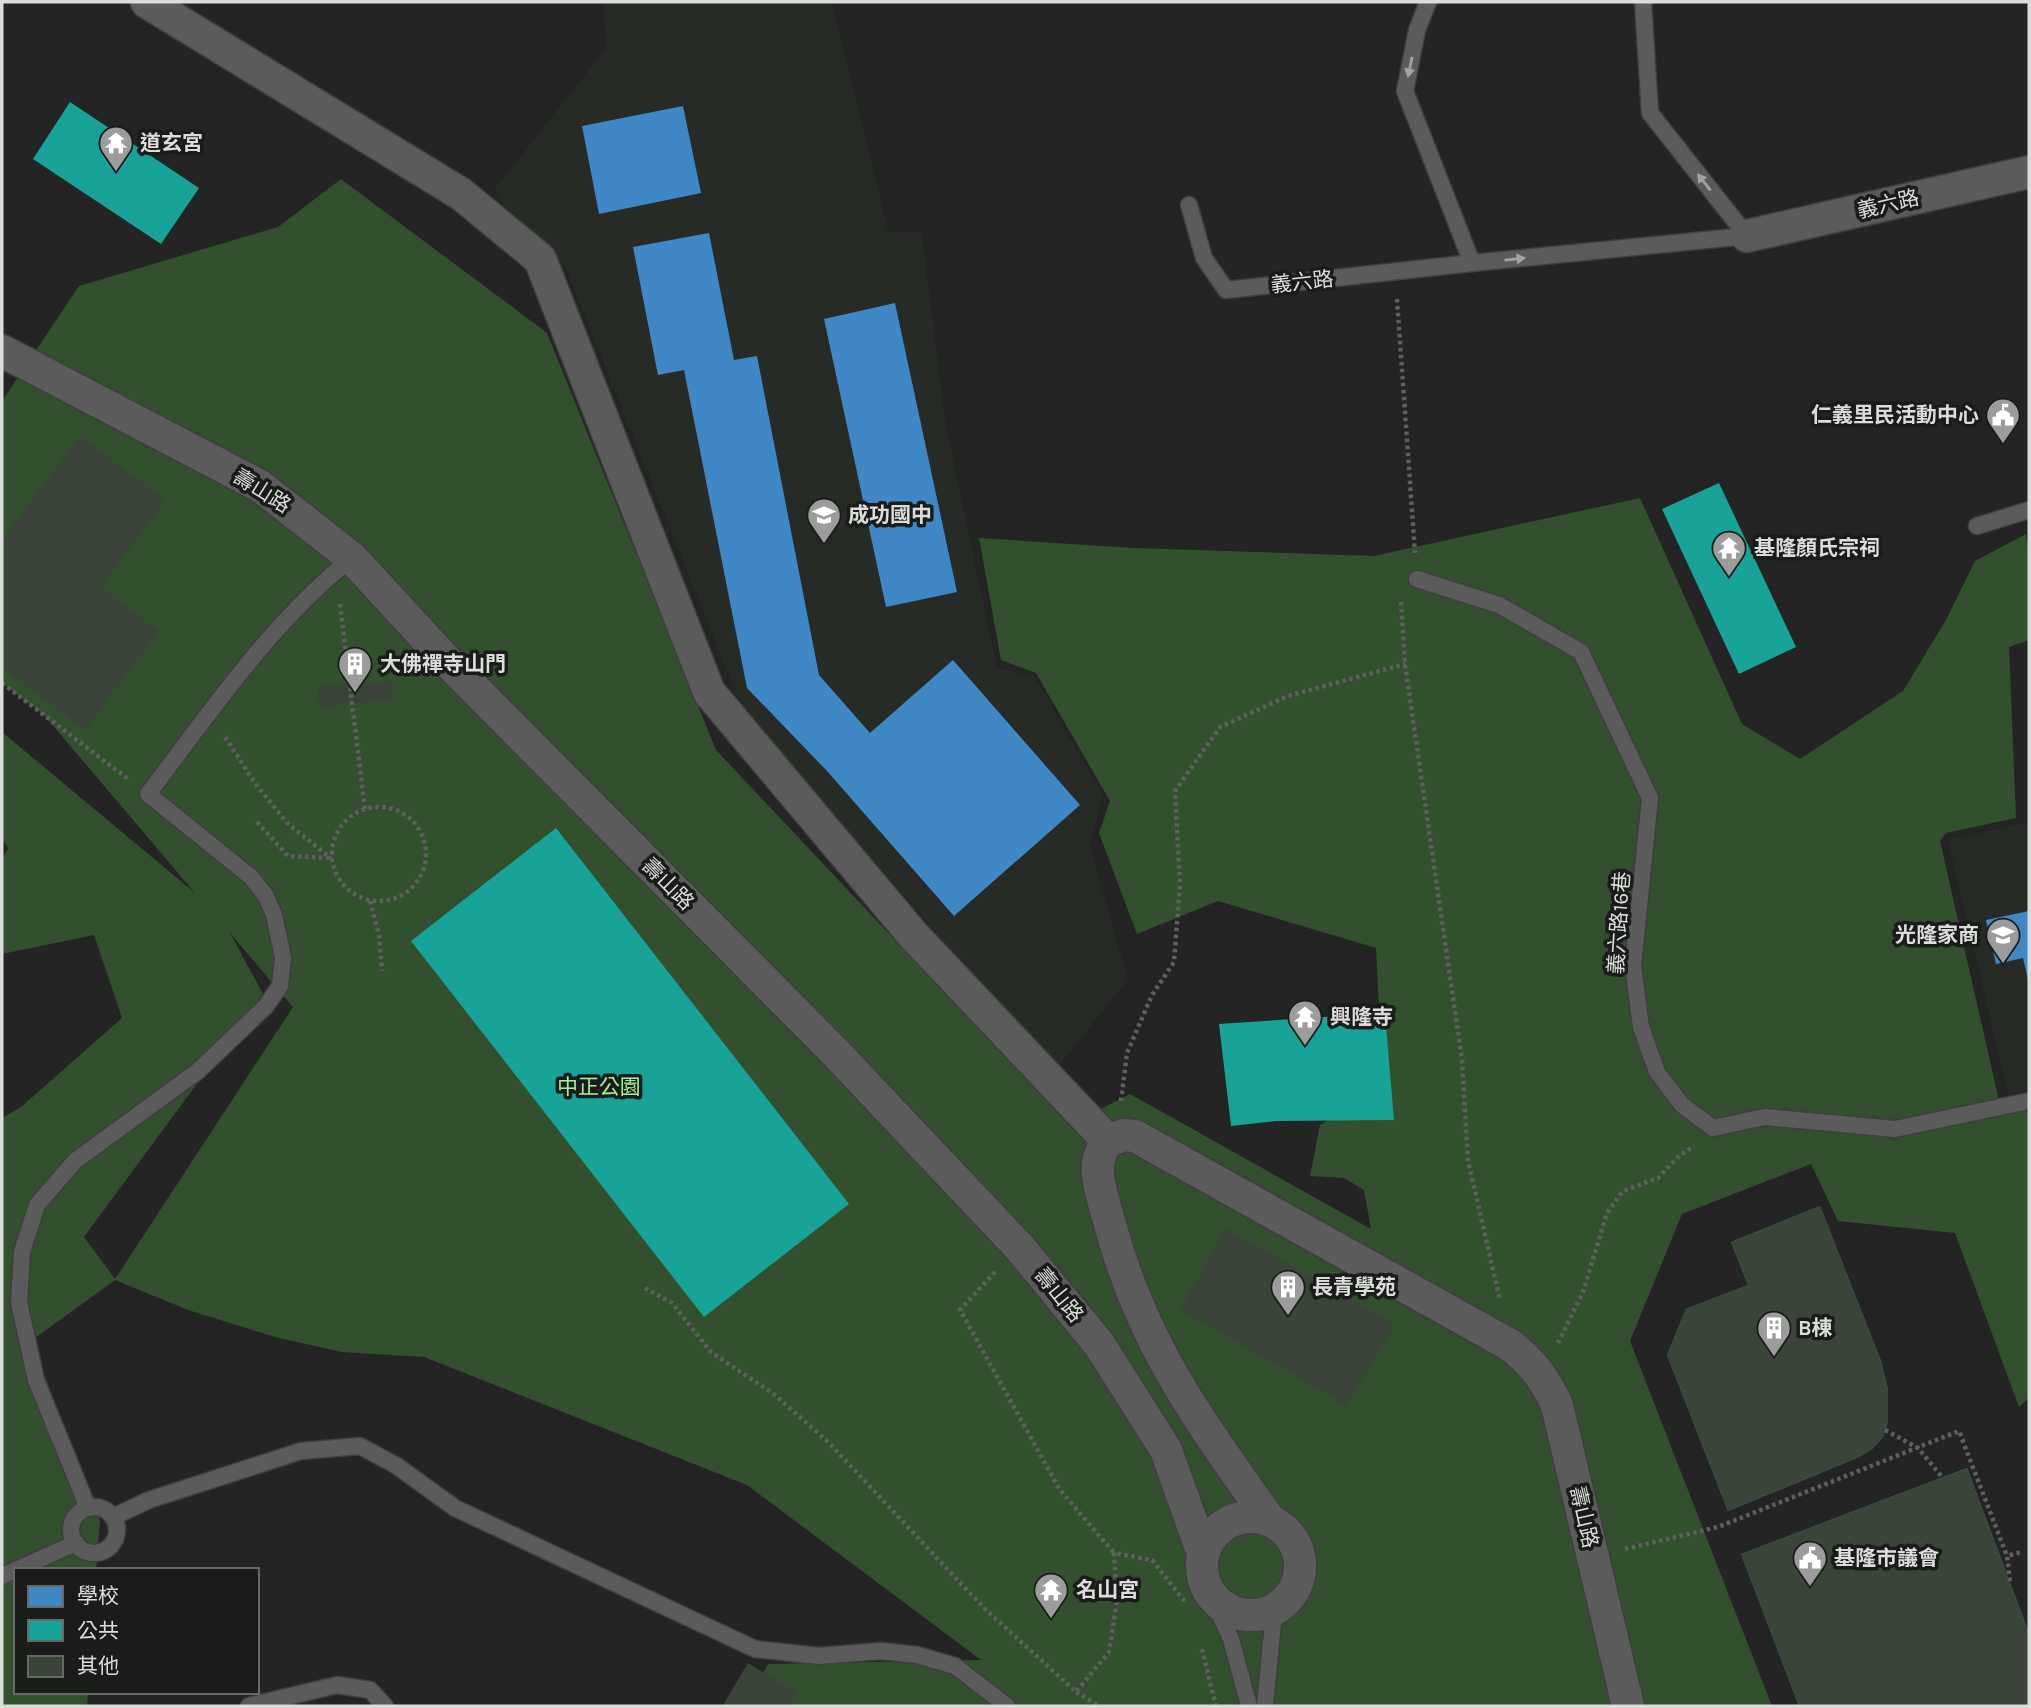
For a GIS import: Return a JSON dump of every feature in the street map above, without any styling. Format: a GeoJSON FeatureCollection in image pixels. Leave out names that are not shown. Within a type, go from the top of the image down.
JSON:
{"type":"FeatureCollection","features":[{"type":"Feature","properties":{"kind":"street"},"geometry":{"type":"LineString","coordinates":[[147,2],[461,194],[540,259],[709,692],[914,936],[1112,1139],[1097,1164],[1099,1181],[1122,1272],[1144,1326],[1193,1411],[1269,1519],[1289,1535],[1298,1550],[1301,1566],[1298,1581],[1291,1595],[1274,1612],[1252,1617],[1203,1606],[1202,1551],[1213,1534],[1226,1522],[1242,1517],[1269,1519]]}},
{"type":"Feature","properties":{"kind":"street","name":"義六路"},"geometry":{"type":"LineString","coordinates":[[1747,236],[2029,172]]}},
{"type":"Feature","properties":{"kind":"street","name":"壽山路"},"geometry":{"type":"LineString","coordinates":[[2,351],[260,485],[352,558],[447,661],[833,1050],[1020,1248],[1099,1345],[1166,1450],[1202,1551]]}},
{"type":"Feature","properties":{"kind":"street","name":"壽山路"},"geometry":{"type":"LineString","coordinates":[[1112,1139],[1135,1136],[1520,1352],[1547,1383],[1557,1405],[1628,1706]]}},
{"type":"Feature","properties":{"kind":"lane"},"geometry":{"type":"LineString","coordinates":[[1428,2],[1417,30],[1405,91],[1472,263]]}},
{"type":"Feature","properties":{"kind":"lane"},"geometry":{"type":"LineString","coordinates":[[1643,2],[1650,113],[1747,236]]}},
{"type":"Feature","properties":{"kind":"lane","name":"義六路"},"geometry":{"type":"LineString","coordinates":[[1189,205],[1204,258],[1226,290],[1747,236]]}},
{"type":"Feature","properties":{"kind":"lane"},"geometry":{"type":"LineString","coordinates":[[1977,526],[2029,510]]}},
{"type":"Feature","properties":{"kind":"lane"},"geometry":{"type":"LineString","coordinates":[[88,1508],[36,1380],[19,1302],[22,1252],[37,1205],[84,1154],[198,1071],[266,1006],[280,986],[283,958],[274,915],[266,896],[251,877],[148,794],[210,715],[321,583],[352,558]]}},
{"type":"Feature","properties":{"kind":"lane","name":"義六路16巷"},"geometry":{"type":"LineString","coordinates":[[1417,579],[1499,605],[1581,652],[1650,798],[1633,966],[1641,1027],[1657,1072],[1682,1105],[1713,1128]]}},
{"type":"Feature","properties":{"kind":"lane"},"geometry":{"type":"LineString","coordinates":[[1713,1128],[1765,1117],[1895,1129],[2029,1101]]}},
{"type":"Feature","properties":{"kind":"lane"},"geometry":{"type":"LineString","coordinates":[[113,1517],[149,1500],[301,1451],[359,1446],[397,1466],[455,1508],[549,1549],[755,1648],[819,1656],[881,1651],[917,1655],[955,1666],[1007,1706]]}},
{"type":"Feature","properties":{"kind":"lane"},"geometry":{"type":"LineString","coordinates":[[20,1568],[76,1544],[92,1552],[105,1550],[111,1545],[117,1532],[113,1517],[102,1508],[81,1511],[73,1523],[76,1544]]}},
{"type":"Feature","properties":{"kind":"lane"},"geometry":{"type":"LineString","coordinates":[[1203,1606],[1231,1639],[1249,1706]]}},
{"type":"Feature","properties":{"kind":"lane"},"geometry":{"type":"LineString","coordinates":[[1265,1706],[1274,1612]]}},
{"type":"Feature","properties":{"kind":"lane"},"geometry":{"type":"LineString","coordinates":[[249,1706],[337,1685],[370,1690],[385,1706]]}},
{"type":"Feature","properties":{"kind":"path"},"geometry":{"type":"LineString","coordinates":[[1395,271],[1417,579],[1400,585],[1405,663],[1462,1060],[1468,1161],[1520,1352],[1555,1356],[1558,1341],[1583,1292],[1607,1213],[1623,1191],[1658,1178],[1713,1128]]}},
{"type":"Feature","properties":{"kind":"path"},"geometry":{"type":"LineString","coordinates":[[321,583],[341,605],[365,809]]}},
{"type":"Feature","properties":{"kind":"path"},"geometry":{"type":"LineString","coordinates":[[1112,1139],[1128,1053],[1152,995],[1174,962],[1180,884],[1175,791],[1220,727],[1288,696],[1405,663]]}},
{"type":"Feature","properties":{"kind":"path"},"geometry":{"type":"LineString","coordinates":[[2,683],[148,794]]}},
{"type":"Feature","properties":{"kind":"path"},"geometry":{"type":"LineString","coordinates":[[210,715],[257,786],[289,825],[332,858]]}},
{"type":"Feature","properties":{"kind":"path"},"geometry":{"type":"LineString","coordinates":[[365,809],[396,810],[409,819],[425,846],[423,869],[412,888],[399,897],[370,901],[344,886],[336,874],[332,858],[333,842],[350,816],[365,809]]}},
{"type":"Feature","properties":{"kind":"path"},"geometry":{"type":"LineString","coordinates":[[257,822],[288,856],[332,858]]}},
{"type":"Feature","properties":{"kind":"path"},"geometry":{"type":"LineString","coordinates":[[370,901],[379,935],[382,971]]}},
{"type":"Feature","properties":{"kind":"path"},"geometry":{"type":"LineString","coordinates":[[1002,1264],[960,1310],[1059,1490],[1114,1553],[1117,1601],[1109,1652],[1076,1692]]}},
{"type":"Feature","properties":{"kind":"path"},"geometry":{"type":"LineString","coordinates":[[645,1288],[672,1303],[711,1352],[775,1395],[828,1442],[985,1609],[1076,1692],[1099,1706]]}},
{"type":"Feature","properties":{"kind":"path"},"geometry":{"type":"LineString","coordinates":[[1885,1430],[1918,1448],[1942,1477]]}},
{"type":"Feature","properties":{"kind":"path"},"geometry":{"type":"LineString","coordinates":[[1593,1556],[1718,1527],[1959,1431],[2007,1556],[2010,1581]]}},
{"type":"Feature","properties":{"kind":"path"},"geometry":{"type":"LineString","coordinates":[[2007,1556],[2021,1552]]}},
{"type":"Feature","properties":{"kind":"path"},"geometry":{"type":"LineString","coordinates":[[1114,1553],[1152,1560],[1203,1606]]}},
{"type":"Feature","properties":{"kind":"path"},"geometry":{"type":"LineString","coordinates":[[1199,1638],[1216,1706]]}},
{"type":"Feature","properties":{"kind":"shaded area","name":"成功國中"},"geometry":{"type":"Polygon","coordinates":[[[603,2],[832,2],[888,231],[922,233],[945,421],[997,668],[1034,676],[1103,796],[1090,845],[1128,979],[1055,1071],[742,708],[565,266],[512,222],[495,189],[606,48],[603,2]]]}},
{"type":"Feature","properties":{"kind":"shaded area","name":"光隆家商"},"geometry":{"type":"Polygon","coordinates":[[[2029,822],[2029,1090],[2008,1094],[1948,840],[2029,822]]]}},
{"type":"Feature","properties":{"kind":"green space","name":"中正公園"},"geometry":{"type":"Polygon","coordinates":[[[341,179],[547,333],[716,750],[1069,1125],[1130,1094],[1371,1229],[1364,1190],[1344,1178],[1310,1176],[1320,1125],[1383,1086],[1376,948],[1218,901],[1137,934],[1099,833],[1110,801],[1036,673],[1001,660],[979,538],[1133,548],[1374,556],[1640,498],[1742,724],[1800,759],[1903,691],[1946,620],[1975,561],[2026,534],[2029,552],[2029,640],[2009,647],[2016,818],[1946,833],[1940,841],[2000,1105],[2029,1103],[2029,1398],[2019,1407],[1955,1233],[1838,1221],[1811,1164],[1682,1214],[1630,1341],[1772,1706],[744,1706],[768,1664],[981,1660],[747,1485],[424,1357],[342,1352],[275,1337],[188,1310],[115,1280],[31,1341],[100,1521],[96,1568],[14,1568],[14,1694],[88,1694],[87,1706],[2,1706],[2,1118],[21,1107],[122,1018],[94,935],[2,954],[2,857],[9,848],[2,840],[2,732],[195,893],[44,715],[2,683],[2,401],[79,286],[278,227],[341,179]],[[230,933],[263,994],[84,1237],[115,1279],[293,1007],[230,933]]]}},
{"type":"Feature","properties":{"kind":"building: 學校"},"geometry":{"type":"Polygon","coordinates":[[[683,106],[701,193],[599,214],[582,126],[683,106]]]}},
{"type":"Feature","properties":{"kind":"building: 學校"},"geometry":{"type":"Polygon","coordinates":[[[709,233],[734,360],[757,356],[819,675],[870,733],[953,660],[1080,805],[954,916],[827,771],[747,688],[684,370],[658,375],[633,247],[709,233]]]}},
{"type":"Feature","properties":{"kind":"building: 學校"},"geometry":{"type":"Polygon","coordinates":[[[895,303],[957,592],[886,607],[824,319],[895,303]]]}},
{"type":"Feature","properties":{"kind":"building: 學校"},"geometry":{"type":"Polygon","coordinates":[[[2029,911],[2028,980],[2023,958],[1996,964],[1986,920],[2029,911]]]}},
{"type":"Feature","properties":{"kind":"building: 公共","name":"道玄宮"},"geometry":{"type":"Polygon","coordinates":[[[70,102],[199,188],[161,244],[33,159],[70,102]]]}},
{"type":"Feature","properties":{"kind":"building: 公共","name":"基隆顏氏宗祠"},"geometry":{"type":"Polygon","coordinates":[[[1719,483],[1796,647],[1739,674],[1662,509],[1719,483]]]}},
{"type":"Feature","properties":{"kind":"building: 公共"},"geometry":{"type":"Polygon","coordinates":[[[556,828],[849,1204],[704,1317],[411,941],[556,828]]]}},
{"type":"Feature","properties":{"kind":"building: 公共","name":"興隆寺"},"geometry":{"type":"Polygon","coordinates":[[[1385,1013],[1394,1120],[1276,1121],[1231,1126],[1219,1024],[1385,1013]]]}},
{"type":"Feature","properties":{"kind":"building: 公共","name":"B棟"},"geometry":{"type":"Polygon","coordinates":[[[1820,1206],[1881,1361],[1888,1390],[1888,1422],[1883,1437],[1872,1449],[1859,1457],[1728,1511],[1667,1355],[1686,1309],[1748,1285],[1731,1242],[1820,1206]]]}},
{"type":"Feature","properties":{"kind":"building: 公共","name":"基隆市議會"},"geometry":{"type":"Polygon","coordinates":[[[1967,1468],[2029,1633],[2029,1706],[1799,1706],[1741,1554],[1967,1468]],[[1886,1579],[1861,1591],[1851,1603],[1848,1633],[1854,1647],[1864,1658],[1877,1666],[1892,1668],[1907,1665],[1920,1658],[1935,1634],[1936,1620],[1925,1594],[1901,1580],[1886,1579]]]}},
{"type":"Feature","properties":{"kind":"building: 其他"},"geometry":{"type":"Polygon","coordinates":[[[80,436],[165,501],[100,587],[158,631],[85,730],[2,667],[2,541],[80,436]]]}},
{"type":"Feature","properties":{"kind":"building: 其他","name":"大佛禪寺山門"},"geometry":{"type":"Polygon","coordinates":[[[391,681],[393,700],[319,707],[318,687],[391,681]]]}},
{"type":"Feature","properties":{"kind":"building: 其他","name":"B棟"},"geometry":{"type":"Polygon","coordinates":[[[1820,1206],[1881,1361],[1888,1390],[1888,1422],[1883,1437],[1872,1449],[1859,1457],[1728,1511],[1667,1355],[1686,1309],[1748,1285],[1731,1242],[1820,1206]]]}},
{"type":"Feature","properties":{"kind":"building: 其他","name":"長青學苑"},"geometry":{"type":"Polygon","coordinates":[[[1225,1228],[1395,1325],[1346,1405],[1181,1310],[1225,1228]]]}},
{"type":"Feature","properties":{"kind":"building: 其他","name":"基隆市議會"},"geometry":{"type":"Polygon","coordinates":[[[1967,1468],[2029,1633],[2029,1706],[1799,1706],[1741,1554],[1967,1468]]]}},
{"type":"Feature","properties":{"kind":"building: 其他"},"geometry":{"type":"Polygon","coordinates":[[[748,1663],[797,1693],[789,1706],[719,1706],[723,1705],[748,1663]]]}},
{"type":"Feature","properties":{"kind":"place","name":"道玄宮"},"geometry":{"type":"Point","coordinates":[116,173]}},
{"type":"Feature","properties":{"kind":"place","name":"仁義里民活動中心"},"geometry":{"type":"Point","coordinates":[2003,445]}},
{"type":"Feature","properties":{"kind":"place","name":"成功國中"},"geometry":{"type":"Point","coordinates":[824,545]}},
{"type":"Feature","properties":{"kind":"place","name":"基隆顏氏宗祠"},"geometry":{"type":"Point","coordinates":[1729,578]}},
{"type":"Feature","properties":{"kind":"place","name":"大佛禪寺山門"},"geometry":{"type":"Point","coordinates":[355,694]}},
{"type":"Feature","properties":{"kind":"place","name":"光隆家商"},"geometry":{"type":"Point","coordinates":[2003,965]}},
{"type":"Feature","properties":{"kind":"place","name":"興隆寺"},"geometry":{"type":"Point","coordinates":[1305,1047]}},
{"type":"Feature","properties":{"kind":"place","name":"長青學苑"},"geometry":{"type":"Point","coordinates":[1288,1317]}},
{"type":"Feature","properties":{"kind":"place","name":"B棟"},"geometry":{"type":"Point","coordinates":[1774,1358]}},
{"type":"Feature","properties":{"kind":"place","name":"基隆市議會"},"geometry":{"type":"Point","coordinates":[1810,1588]}},
{"type":"Feature","properties":{"kind":"place","name":"名山宮"},"geometry":{"type":"Point","coordinates":[1051,1620]}}]}
